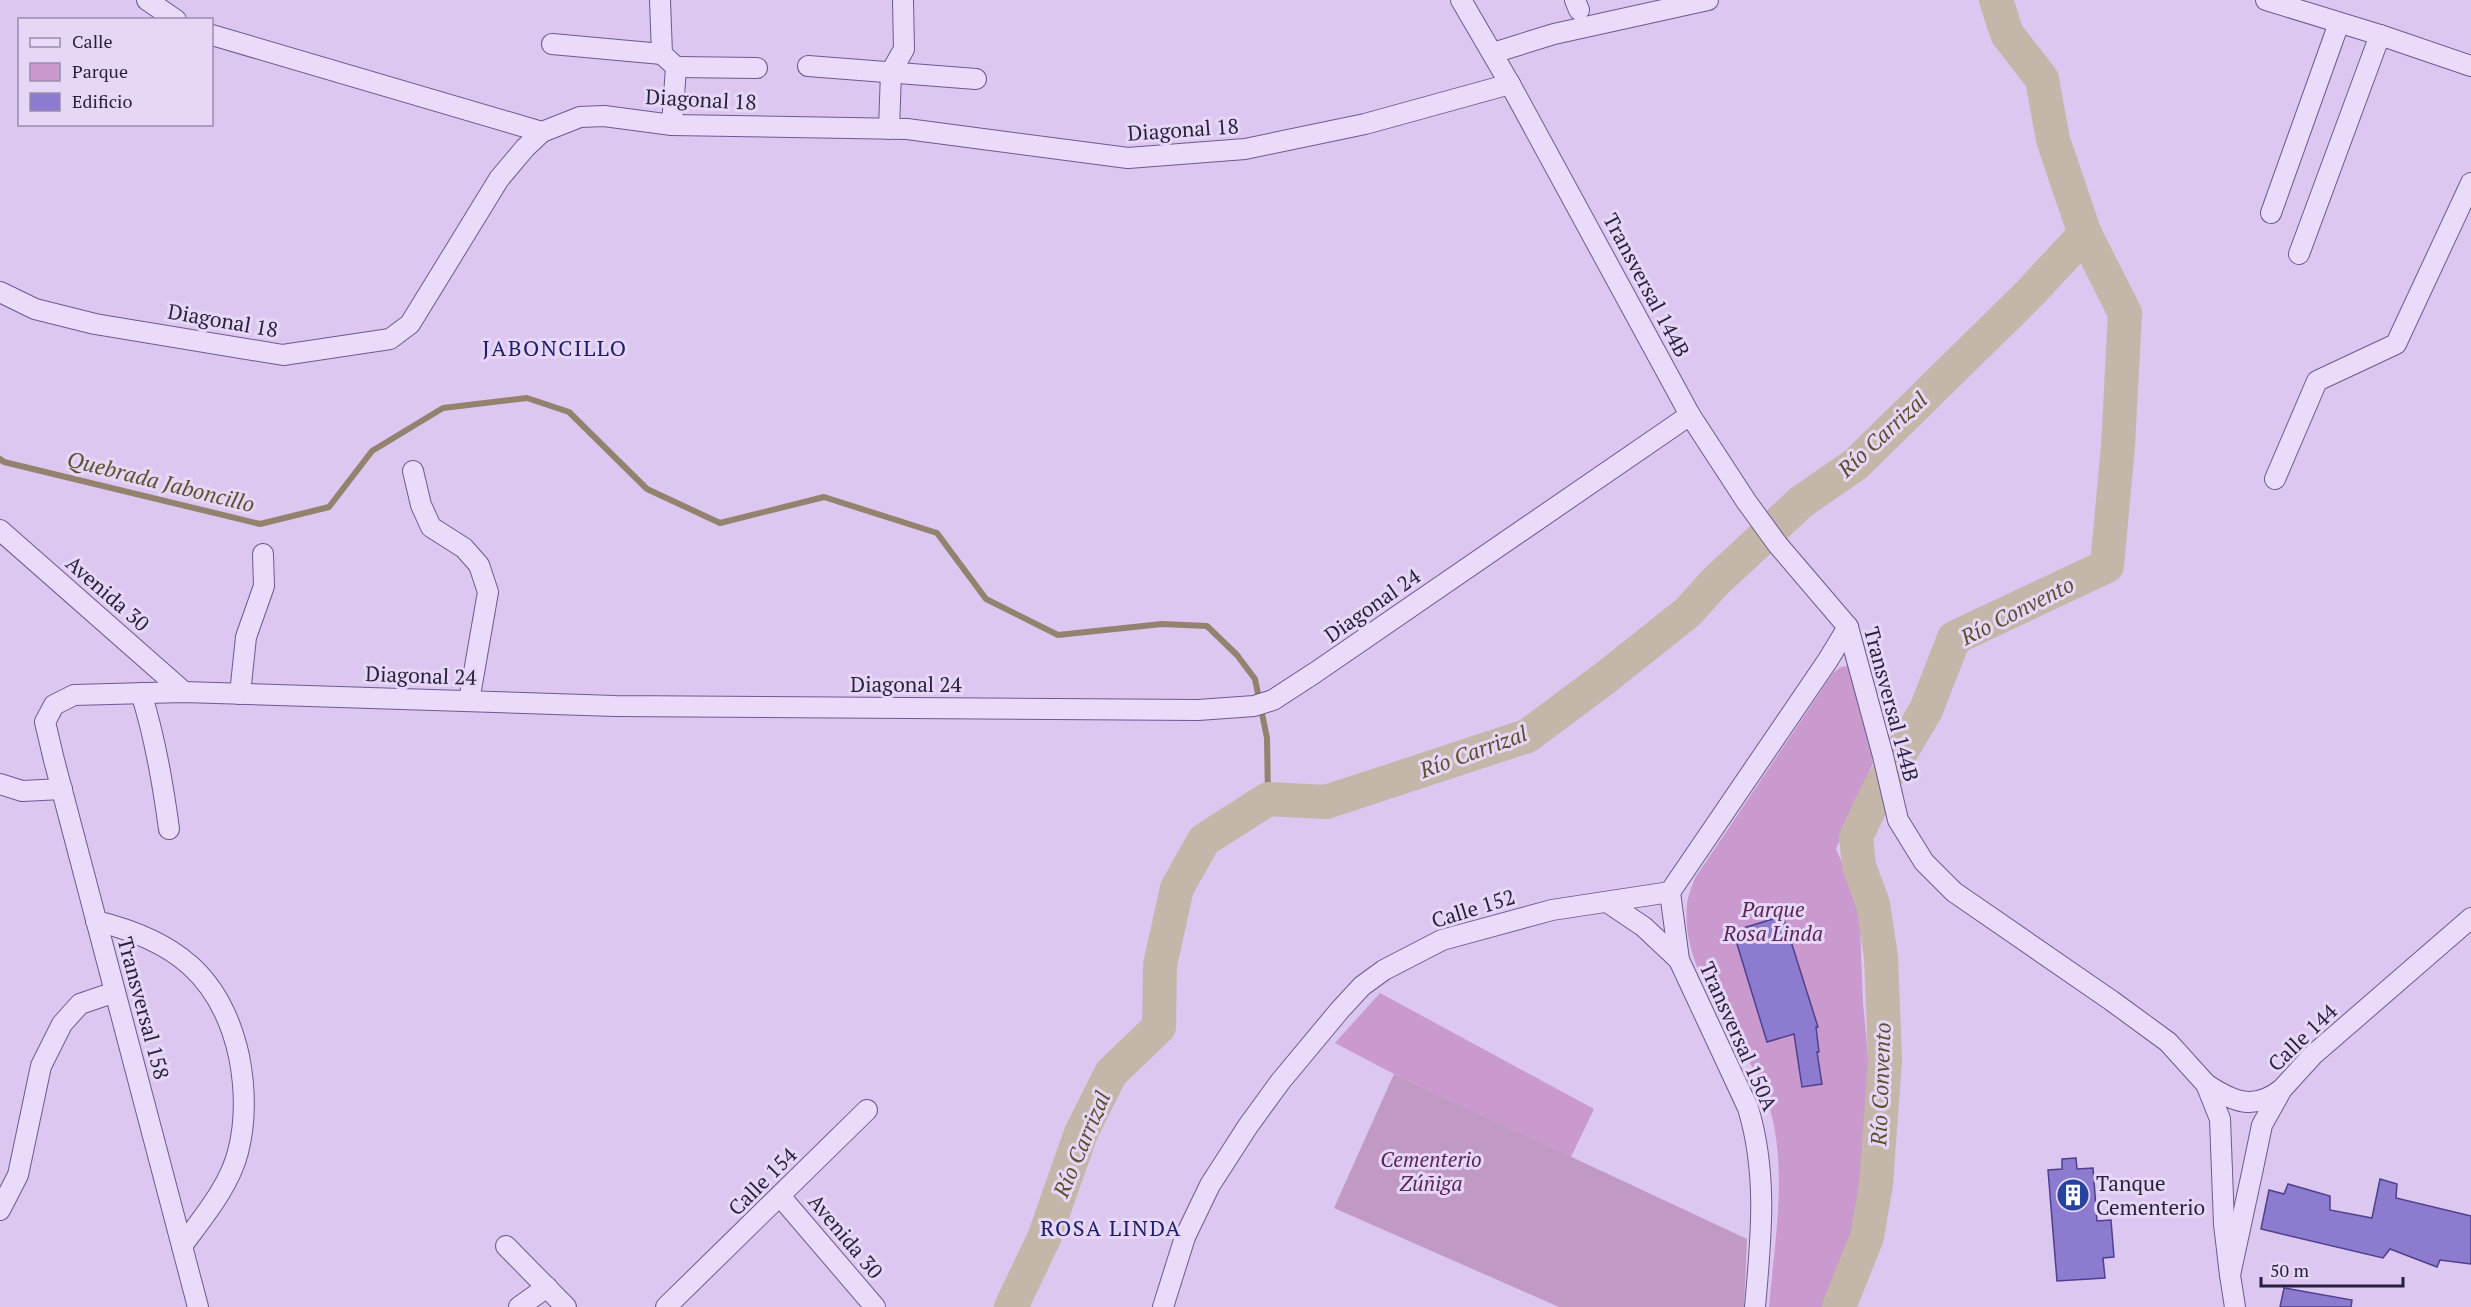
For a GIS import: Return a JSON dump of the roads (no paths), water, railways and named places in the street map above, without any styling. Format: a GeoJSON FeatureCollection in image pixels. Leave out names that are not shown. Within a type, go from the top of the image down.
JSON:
{"type":"FeatureCollection","features":[{"type":"Feature","properties":{"kind":"street"},"geometry":{"type":"LineString","coordinates":[[147,0],[173,18]]}},
{"type":"Feature","properties":{"kind":"street"},"geometry":{"type":"LineString","coordinates":[[660,0],[669,61],[672,125]]}},
{"type":"Feature","properties":{"kind":"street"},"geometry":{"type":"LineString","coordinates":[[889,129],[891,72],[904,49],[903,0]]}},
{"type":"Feature","properties":{"kind":"street","name":"Transversal 144B"},"geometry":{"type":"LineString","coordinates":[[1461,0],[1493,53],[1690,415],[1746,501],[1778,545],[1848,627],[1898,820],[1924,862],[1954,892],[2168,1042],[2206,1084],[2220,1119],[2224,1224],[2230,1275]]}},
{"type":"Feature","properties":{"kind":"street"},"geometry":{"type":"LineString","coordinates":[[1493,53],[1554,34],[1707,0]]}},
{"type":"Feature","properties":{"kind":"street"},"geometry":{"type":"LineString","coordinates":[[2266,0],[2471,66]]}},
{"type":"Feature","properties":{"kind":"street"},"geometry":{"type":"LineString","coordinates":[[2271,213],[2340,23]]}},
{"type":"Feature","properties":{"kind":"street"},"geometry":{"type":"LineString","coordinates":[[213,35],[542,132]]}},
{"type":"Feature","properties":{"kind":"street"},"geometry":{"type":"LineString","coordinates":[[2299,254],[2380,35]]}},
{"type":"Feature","properties":{"kind":"street"},"geometry":{"type":"LineString","coordinates":[[552,44],[669,61],[757,68]]}},
{"type":"Feature","properties":{"kind":"street"},"geometry":{"type":"LineString","coordinates":[[808,66],[976,79]]}},
{"type":"Feature","properties":{"kind":"street","name":"Diagonal 18"},"geometry":{"type":"LineString","coordinates":[[0,292],[35,309],[95,324],[283,355],[390,339],[410,324],[499,179],[542,132],[580,117],[604,116],[672,125],[889,129],[1128,158],[1245,150],[1365,124],[1510,84]]}},
{"type":"Feature","properties":{"kind":"street"},"geometry":{"type":"LineString","coordinates":[[2275,479],[2317,381],[2396,344],[2471,183]]}},
{"type":"Feature","properties":{"kind":"street","name":"Diagonal 24"},"geometry":{"type":"LineString","coordinates":[[45,722],[54,705],[74,695],[184,692],[615,706],[1198,710],[1254,706],[1273,700],[1316,672],[1690,415]]}},
{"type":"Feature","properties":{"kind":"street"},"geometry":{"type":"LineString","coordinates":[[413,471],[421,505],[431,527],[464,548],[479,565],[488,592],[469,701]]}},
{"type":"Feature","properties":{"kind":"street","name":"Avenida 30"},"geometry":{"type":"LineString","coordinates":[[0,530],[184,692]]}},
{"type":"Feature","properties":{"kind":"street"},"geometry":{"type":"LineString","coordinates":[[240,694],[246,637],[264,586],[263,554]]}},
{"type":"Feature","properties":{"kind":"street"},"geometry":{"type":"LineString","coordinates":[[1670,892],[1848,627]]}},
{"type":"Feature","properties":{"kind":"street"},"geometry":{"type":"LineString","coordinates":[[141,693],[164,787],[169,829]]}},
{"type":"Feature","properties":{"kind":"street","name":"Transversal 158"},"geometry":{"type":"LineString","coordinates":[[45,722],[198,1307]]}},
{"type":"Feature","properties":{"kind":"street"},"geometry":{"type":"LineString","coordinates":[[0,784],[22,791],[62,789]]}},
{"type":"Feature","properties":{"kind":"street","name":"Calle 152"},"geometry":{"type":"LineString","coordinates":[[1163,1307],[1185,1237],[1215,1177],[1280,1082],[1362,986],[1384,970],[1442,940],[1551,910],[1670,892]]}},
{"type":"Feature","properties":{"kind":"street","name":"Transversal 150A"},"geometry":{"type":"LineString","coordinates":[[1670,892],[1679,960],[1748,1108],[1754,1128],[1762,1179],[1755,1307]]}},
{"type":"Feature","properties":{"kind":"street"},"geometry":{"type":"LineString","coordinates":[[1607,902],[1644,927],[1679,960]]}},
{"type":"Feature","properties":{"kind":"street","name":"Calle 144"},"geometry":{"type":"LineString","coordinates":[[2235,1307],[2230,1275],[2262,1125],[2282,1089],[2313,1055],[2471,918]]}},
{"type":"Feature","properties":{"kind":"street"},"geometry":{"type":"LineString","coordinates":[[96,921],[124,928],[152,939],[178,955],[214,992],[233,1032],[243,1079],[238,1152],[225,1184],[182,1246]]}},
{"type":"Feature","properties":{"kind":"street"},"geometry":{"type":"LineString","coordinates":[[0,1210],[18,1176],[42,1066],[62,1024],[80,1004],[115,992]]}},
{"type":"Feature","properties":{"kind":"street"},"geometry":{"type":"LineString","coordinates":[[2206,1084],[2229,1099],[2251,1102],[2270,1098],[2282,1089]]}},
{"type":"Feature","properties":{"kind":"street","name":"Calle 154"},"geometry":{"type":"LineString","coordinates":[[666,1307],[690,1286],[867,1110]]}},
{"type":"Feature","properties":{"kind":"street","name":"Avenida 30"},"geometry":{"type":"LineString","coordinates":[[780,1196],[875,1307]]}},
{"type":"Feature","properties":{"kind":"street"},"geometry":{"type":"LineString","coordinates":[[506,1246],[566,1307]]}},
{"type":"Feature","properties":{"kind":"street"},"geometry":{"type":"LineString","coordinates":[[519,1307],[547,1287]]}},
{"type":"Feature","properties":{"kind":"waterway","name":"Río Convento"},"geometry":{"type":"LineString","coordinates":[[1839,1307],[1867,1237],[1876,1184],[1885,1060],[1881,957],[1873,904],[1859,866],[1856,837],[1879,789],[1926,710],[1954,638],[2107,566],[2118,446],[2125,313],[2085,234],[2053,140],[2042,79],[2007,34],[1996,0]]}},
{"type":"Feature","properties":{"kind":"waterway","name":"Río Carrizal"},"geometry":{"type":"LineString","coordinates":[[1011,1307],[1044,1238],[1081,1133],[1111,1073],[1159,1027],[1160,965],[1177,888],[1204,840],[1268,799],[1326,802],[1527,736],[1688,612],[1714,583],[1801,502],[1856,464],[2030,293],[2085,234]]}},
{"type":"Feature","properties":{"kind":"waterway","name":"Quebrada Jaboncillo"},"geometry":{"type":"LineString","coordinates":[[0,459],[4,462],[260,524],[329,507],[372,451],[443,408],[527,398],[569,412],[647,489],[720,523],[824,497],[937,533],[986,599],[1058,635],[1162,624],[1207,626],[1237,655],[1255,679],[1267,738],[1268,799]]}},
{"type":"Feature","properties":{"kind":"place","name":"Tanque Cementerio"},"geometry":{"type":"Point","coordinates":[2073,1195]}},
{"type":"Feature","properties":{"kind":"district","name":"JABONCILLO"},"geometry":{"type":"Point","coordinates":[555,347]}},
{"type":"Feature","properties":{"kind":"district","name":"ROSA LINDA"},"geometry":{"type":"Point","coordinates":[1111,1227]}},
{"type":"Feature","properties":{"kind":"park label","name":"Parque Rosa Linda"},"geometry":{"type":"Point","coordinates":[1773,921]}},
{"type":"Feature","properties":{"kind":"park label","name":"Cementerio Zúñiga"},"geometry":{"type":"Point","coordinates":[1431,1171]}}]}
